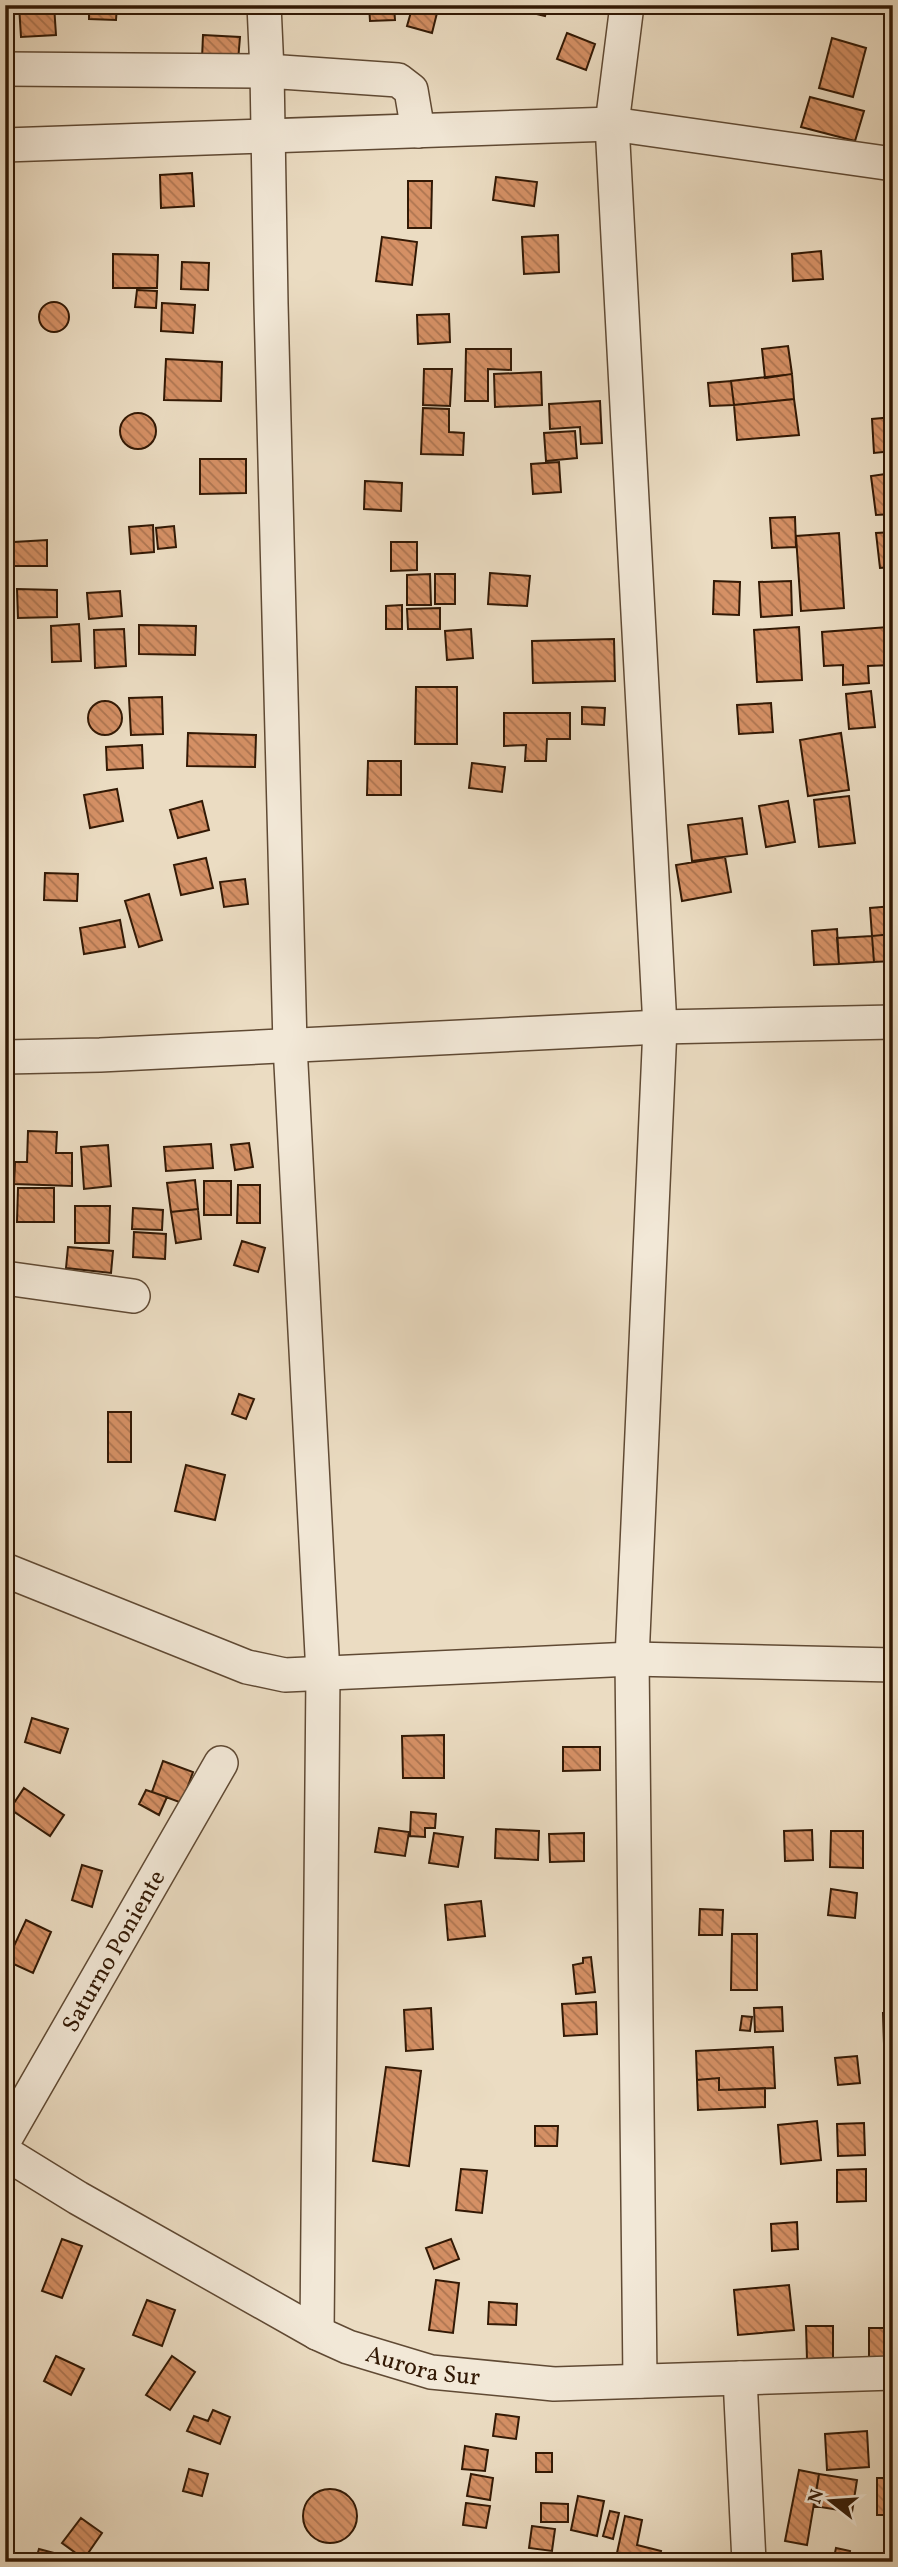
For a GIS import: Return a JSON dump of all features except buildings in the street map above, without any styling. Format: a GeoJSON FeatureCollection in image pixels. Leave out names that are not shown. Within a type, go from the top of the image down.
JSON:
{"type":"FeatureCollection","features":[{"type":"Feature","properties":{"kind":"street"},"geometry":{"type":"LineString","coordinates":[[264,5],[290,1045],[323,1674],[317,2333]]}},
{"type":"Feature","properties":{"kind":"street"},"geometry":{"type":"LineString","coordinates":[[627,5],[612,124],[660,1027],[632,1659],[640,2381]]}},
{"type":"Feature","properties":{"kind":"street"},"geometry":{"type":"LineString","coordinates":[[5,69],[267,71],[398,80],[411,90],[418,131]]}},
{"type":"Feature","properties":{"kind":"street"},"geometry":{"type":"LineString","coordinates":[[5,145],[612,124],[893,164]]}},
{"type":"Feature","properties":{"kind":"street"},"geometry":{"type":"LineString","coordinates":[[5,1057],[660,1027],[893,1022]]}},
{"type":"Feature","properties":{"kind":"street"},"geometry":{"type":"LineString","coordinates":[[5,1278],[133,1296]]}},
{"type":"Feature","properties":{"kind":"street"},"geometry":{"type":"LineString","coordinates":[[5,1570],[247,1667],[285,1675],[632,1659],[893,1665]]}},
{"type":"Feature","properties":{"kind":"street","name":"Saturno Poniente"},"geometry":{"type":"LineString","coordinates":[[5,2139],[222,1763]]}},
{"type":"Feature","properties":{"kind":"street","name":"Aurora Sur"},"geometry":{"type":"LineString","coordinates":[[5,2153],[78,2198],[317,2333],[348,2347],[431,2372],[554,2384],[893,2373]]}},
{"type":"Feature","properties":{"kind":"street"},"geometry":{"type":"LineString","coordinates":[[740,2378],[749,2562]]}}]}
